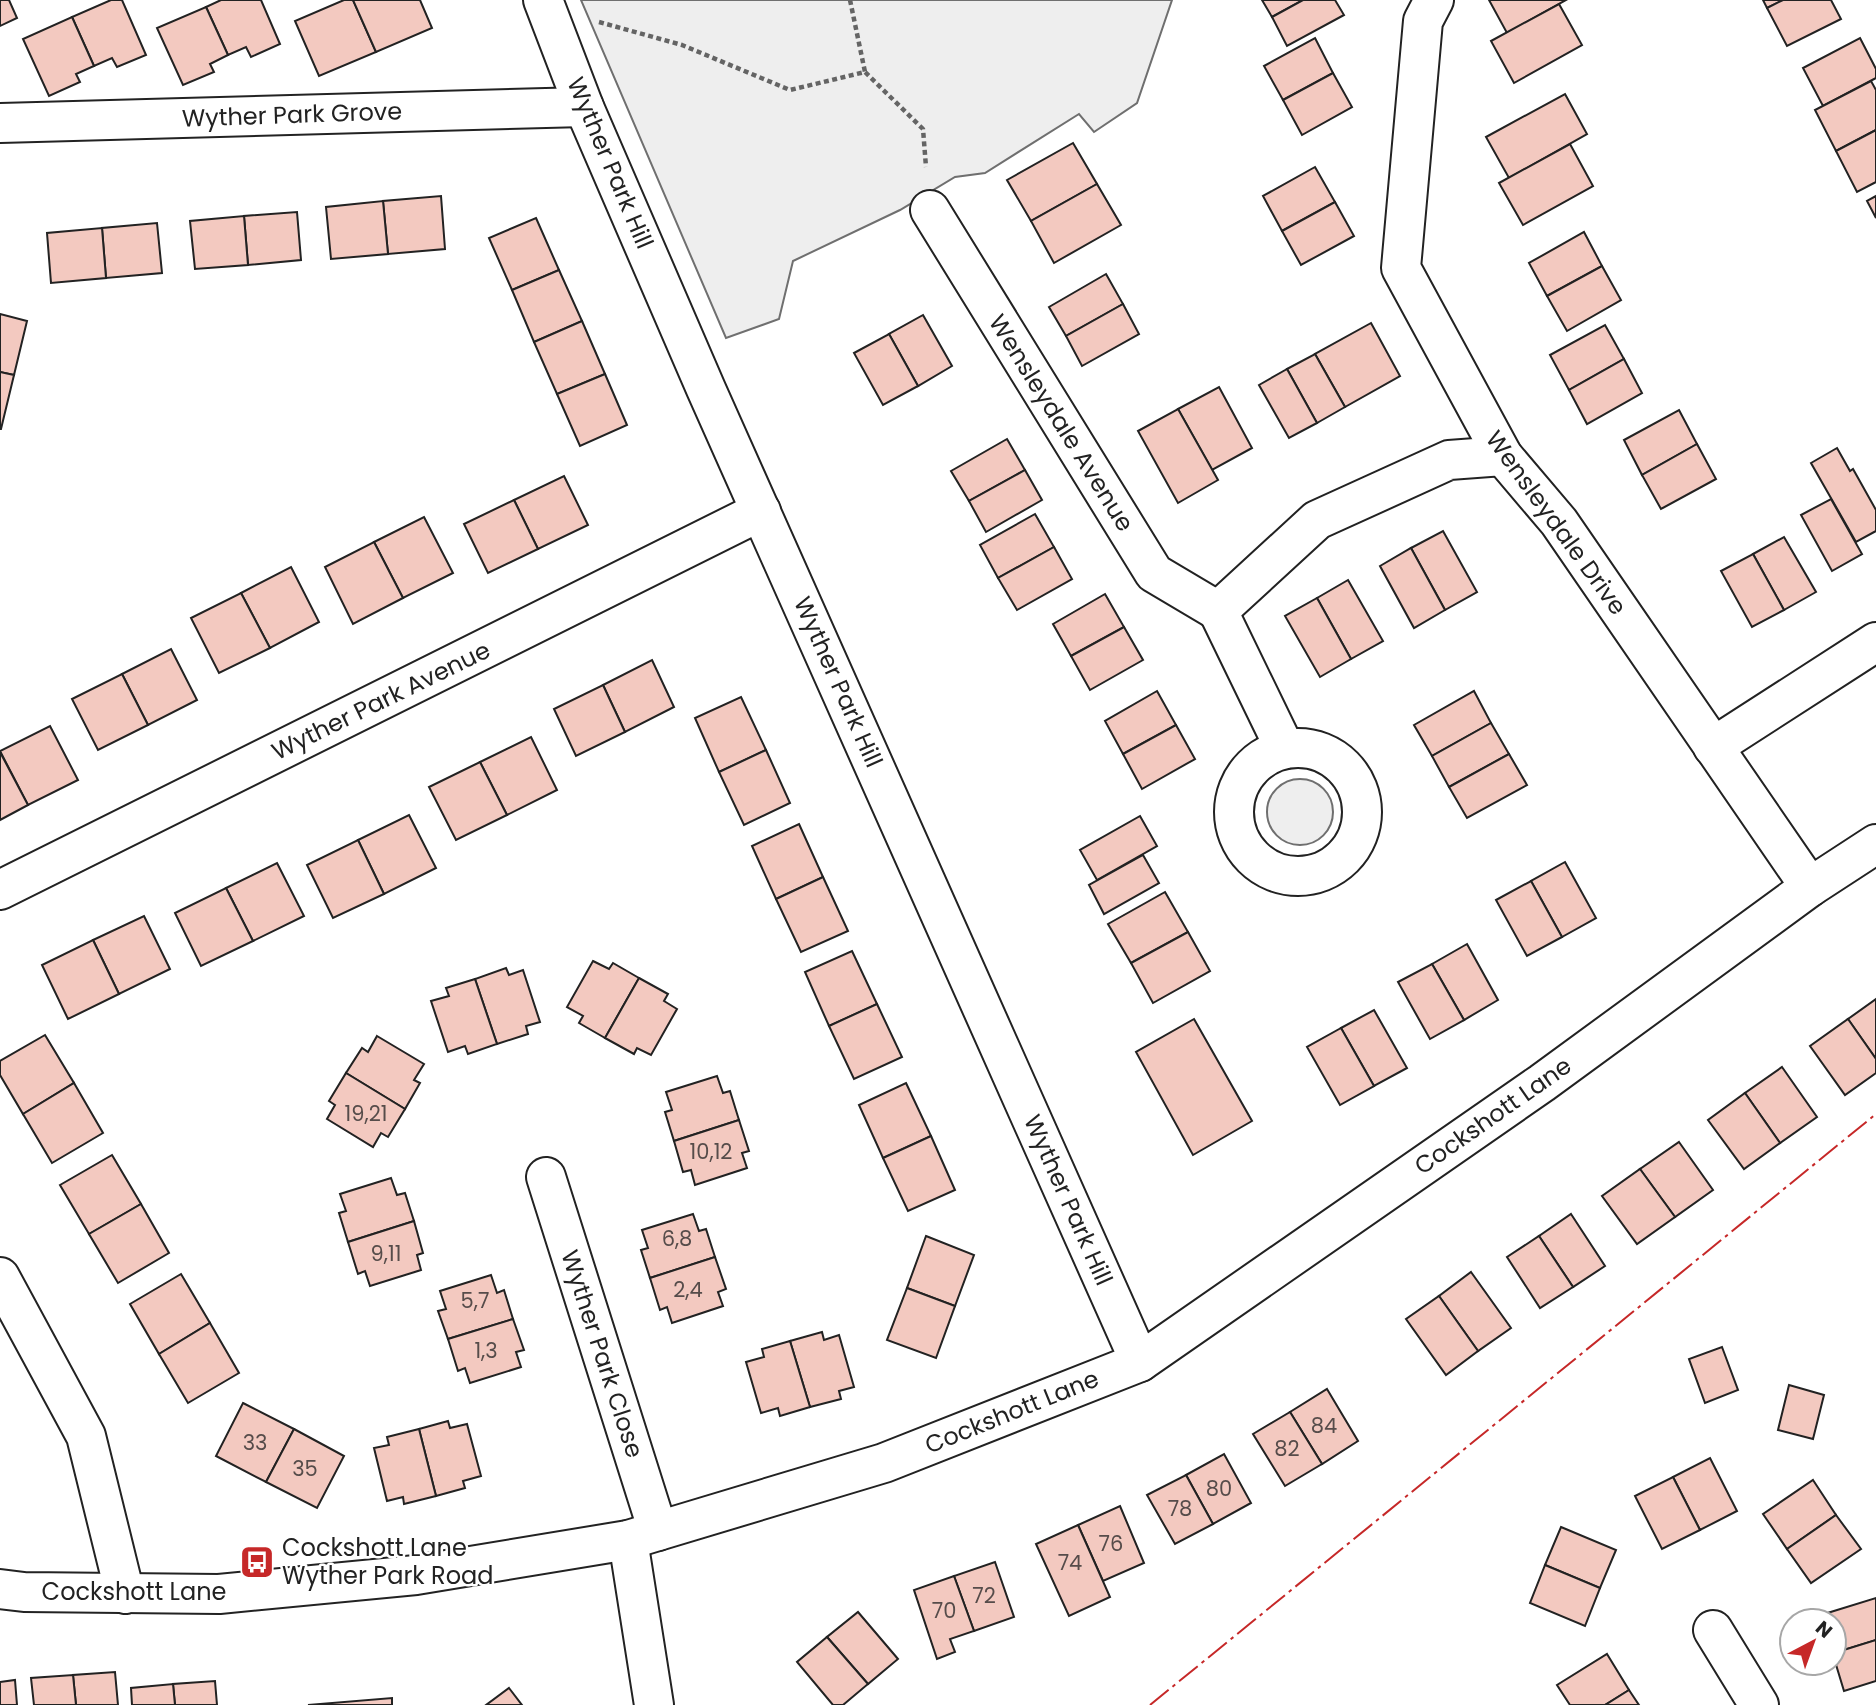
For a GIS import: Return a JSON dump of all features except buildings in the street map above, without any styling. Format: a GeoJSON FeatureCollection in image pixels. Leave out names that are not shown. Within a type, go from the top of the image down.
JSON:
{"type":"FeatureCollection","features":[{"type":"Feature","properties":{"kind":"street","name":"Wensleydale Drive"},"geometry":{"type":"LineString","coordinates":[[1434,0],[1423,21],[1401,268],[1503,456],[1559,522],[1810,887]]}},
{"type":"Feature","properties":{"kind":"street","name":"Wyther Park Hill"},"geometry":{"type":"LineString","coordinates":[[545,4],[584,107],[706,389],[1140,1362]]}},
{"type":"Feature","properties":{"kind":"street","name":"Wyther Park Grove"},"geometry":{"type":"LineString","coordinates":[[0,123],[584,107]]}},
{"type":"Feature","properties":{"kind":"street","name":"Wensleydale Avenue"},"geometry":{"type":"LineString","coordinates":[[930,210],[1154,573],[1218,611]]}},
{"type":"Feature","properties":{"kind":"street"},"geometry":{"type":"LineString","coordinates":[[1285,749],[1218,611],[1317,520],[1449,460],[1503,456]]}},
{"type":"Feature","properties":{"kind":"street","name":"Wyther Park Avenue"},"geometry":{"type":"LineString","coordinates":[[0,890],[761,511]]}},
{"type":"Feature","properties":{"kind":"street"},"geometry":{"type":"LineString","coordinates":[[1713,747],[1876,642]]}},
{"type":"Feature","properties":{"kind":"street","name":"Cockshott Lane"},"geometry":{"type":"LineString","coordinates":[[0,1589],[23,1592],[219,1594],[416,1575],[643,1535],[884,1463],[1140,1362],[1542,1083],[1810,887],[1876,844]]}},
{"type":"Feature","properties":{"kind":"street","name":"Wyther Park Close"},"geometry":{"type":"LineString","coordinates":[[546,1177],[643,1535],[654,1705]]}},
{"type":"Feature","properties":{"kind":"street"},"geometry":{"type":"LineString","coordinates":[[0,1276],[86,1436],[125,1594]]}},
{"type":"Feature","properties":{"kind":"street"},"geometry":{"type":"LineString","coordinates":[[1713,1630],[1759,1705]]}},
{"type":"Feature","properties":{"kind":"path"},"geometry":{"type":"LineString","coordinates":[[850,0],[865,72],[923,129],[930,210]]}},
{"type":"Feature","properties":{"kind":"path"},"geometry":{"type":"LineString","coordinates":[[545,4],[682,45],[790,90],[865,72]]}},
{"type":"Feature","properties":{"kind":"shaded area"},"geometry":{"type":"Polygon","coordinates":[[[581,0],[1172,0],[1137,103],[1094,132],[1079,114],[985,173],[955,177],[900,210],[793,261],[779,319],[726,338],[581,0]]]}},
{"type":"Feature","properties":{"kind":"shaded area"},"geometry":{"type":"Polygon","coordinates":[[[1293,779],[1307,779],[1319,784],[1328,793],[1333,812],[1331,825],[1324,836],[1307,845],[1293,845],[1281,840],[1272,831],[1267,819],[1267,805],[1272,793],[1281,784],[1293,779]]]}},
{"type":"Feature","properties":{"kind":"power"},"geometry":{"type":"LineString","coordinates":[[1150,1705],[1876,1114]]}},
{"type":"Feature","properties":{"kind":"place","name":"Cockshott Lane Wyther Park Road"},"geometry":{"type":"Point","coordinates":[257,1562]}}]}
